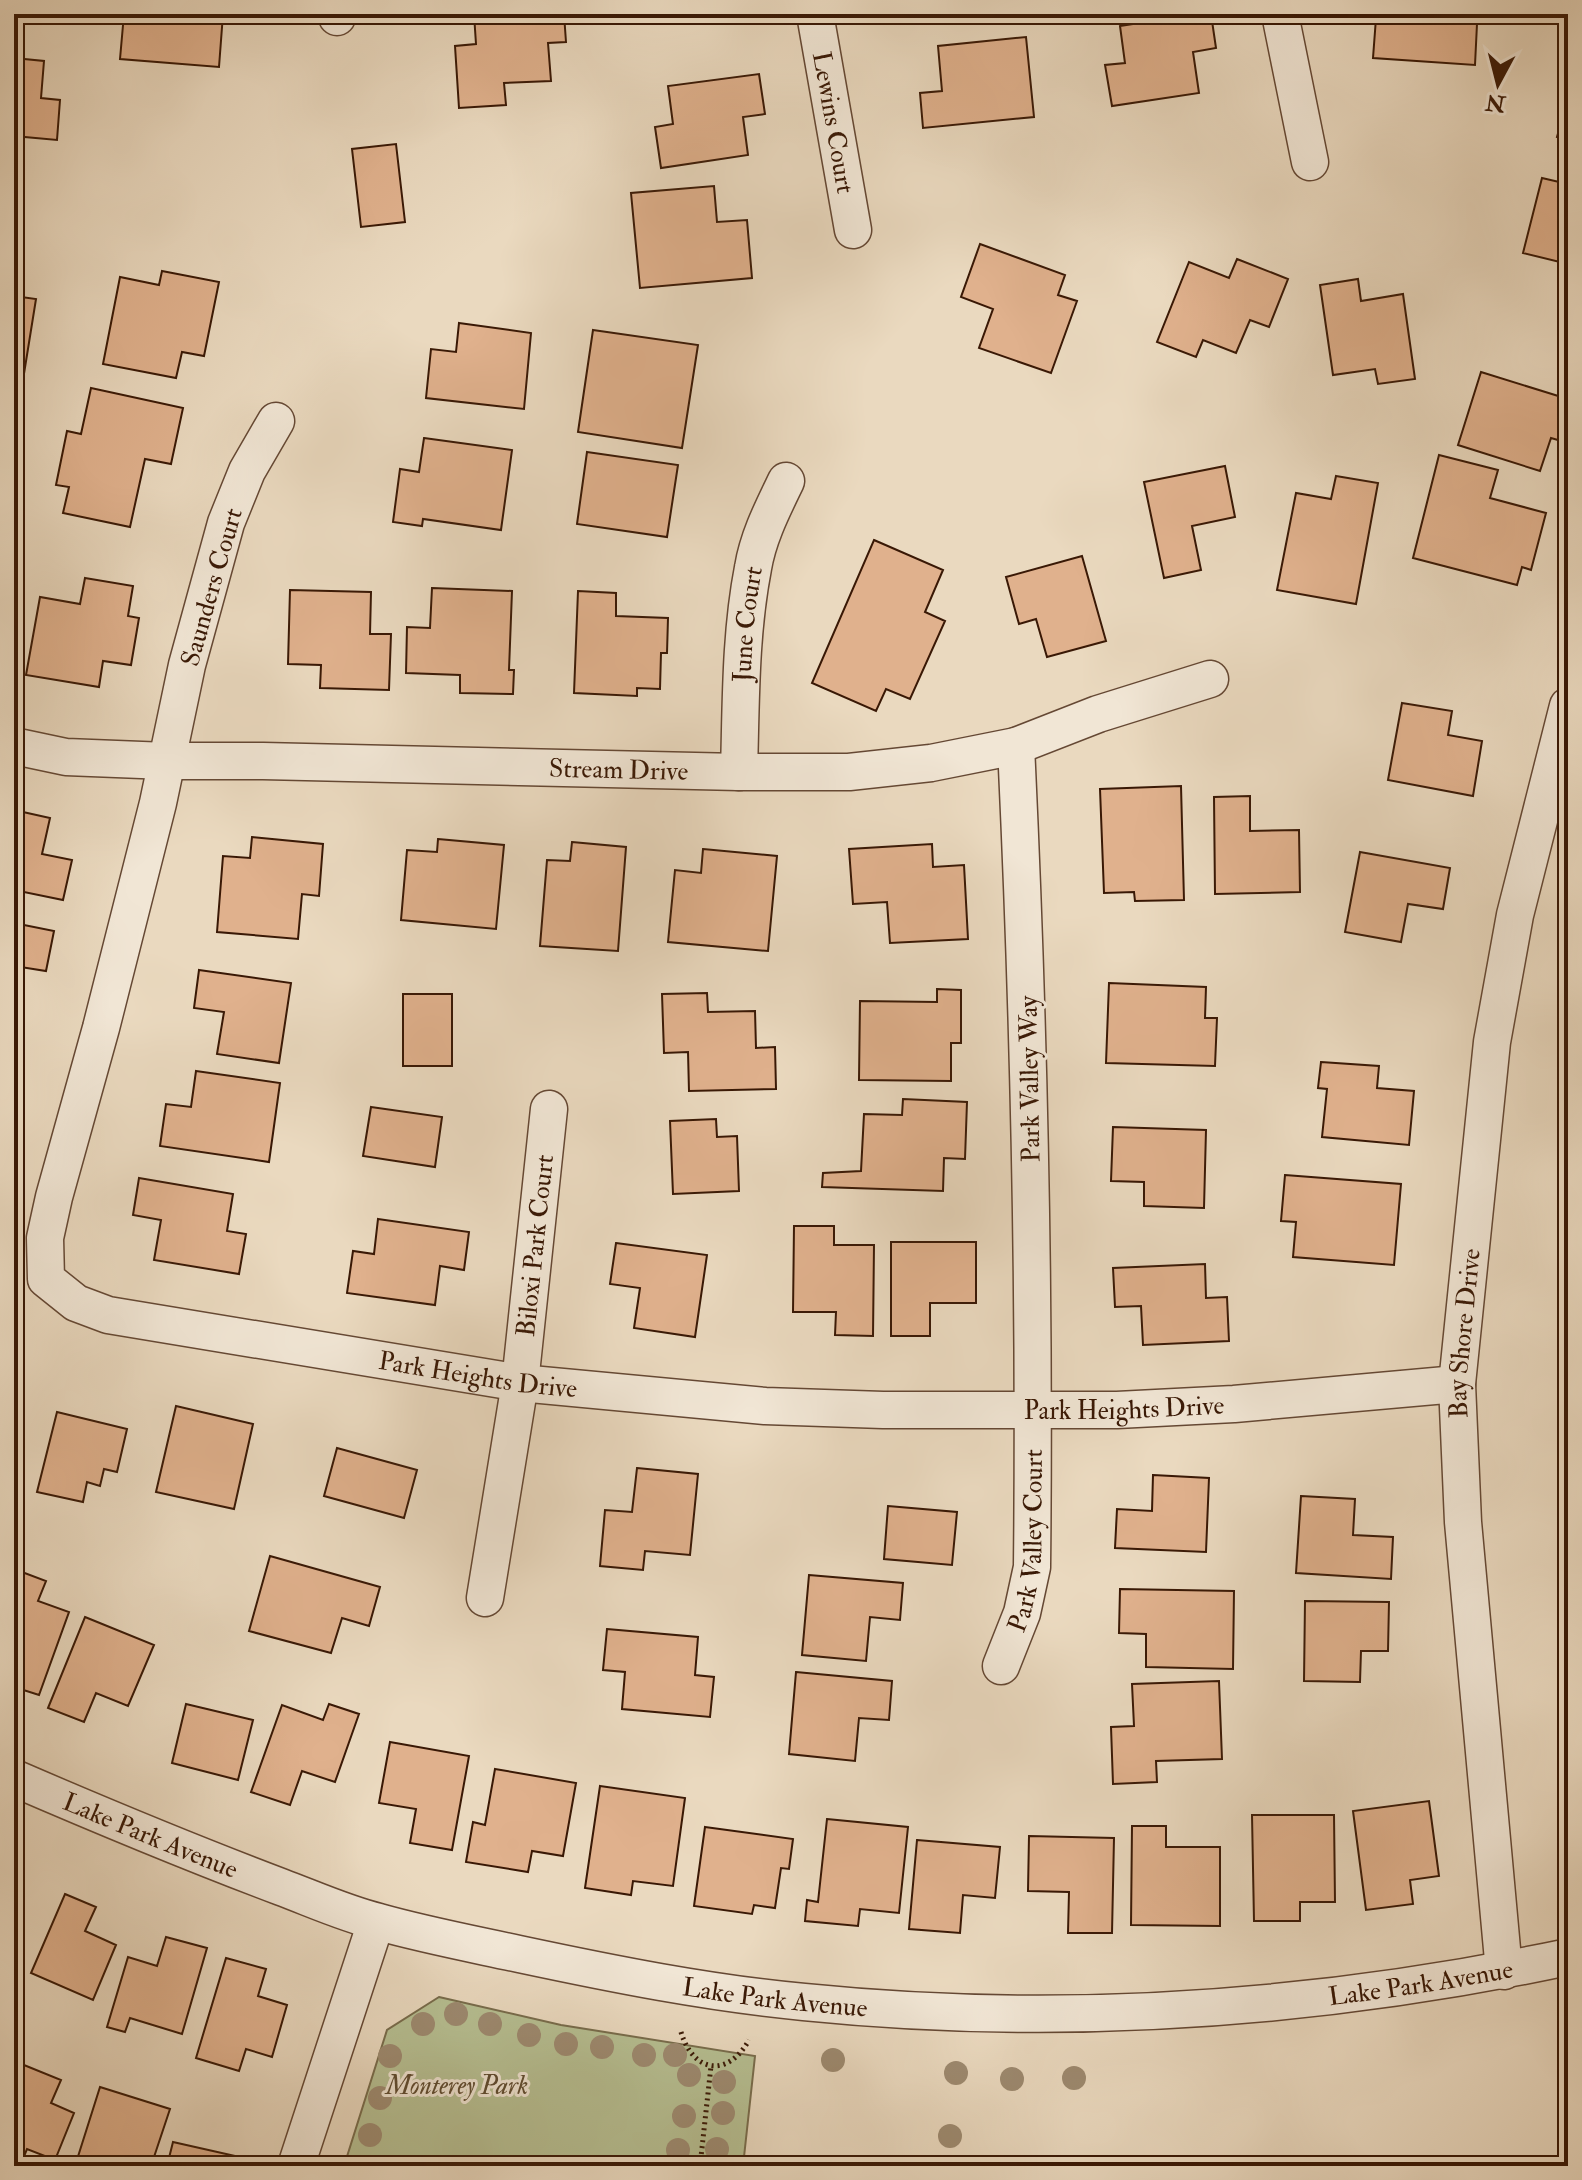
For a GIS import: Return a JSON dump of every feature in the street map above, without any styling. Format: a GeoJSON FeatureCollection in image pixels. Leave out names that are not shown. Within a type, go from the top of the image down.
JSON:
{"type":"FeatureCollection","features":[{"type":"Feature","properties":{"kind":"street","name":"Lewins Court"},"geometry":{"type":"LineString","coordinates":[[815,14],[853,230]]}},
{"type":"Feature","properties":{"kind":"street"},"geometry":{"type":"LineString","coordinates":[[1280,14],[1310,162]]}},
{"type":"Feature","properties":{"kind":"street","name":"Saunders Court"},"geometry":{"type":"LineString","coordinates":[[167,761],[187,665],[226,523],[247,471],[276,421]]}},
{"type":"Feature","properties":{"kind":"street","name":"June Court"},"geometry":{"type":"LineString","coordinates":[[739,772],[742,659],[753,566],[767,520],[786,481]]}},
{"type":"Feature","properties":{"kind":"street","name":"Stream Drive"},"geometry":{"type":"LineString","coordinates":[[14,746],[66,757],[167,761],[849,772],[931,763],[1016,746],[1098,714],[1210,679]]}},
{"type":"Feature","properties":{"kind":"street","name":"Bay Shore Drive"},"geometry":{"type":"LineString","coordinates":[[1504,1971],[1463,1522],[1457,1384],[1492,1042],[1515,915],[1568,706]]}},
{"type":"Feature","properties":{"kind":"street","name":"Park Valley Way"},"geometry":{"type":"LineString","coordinates":[[1016,746],[1026,976],[1034,1411]]}},
{"type":"Feature","properties":{"kind":"street","name":"Park Heights Drive"},"geometry":{"type":"LineString","coordinates":[[167,761],[45,1238],[46,1279],[76,1303],[108,1315],[520,1383],[765,1406],[1117,1410],[1234,1404],[1457,1384]]}},
{"type":"Feature","properties":{"kind":"street","name":"Biloxi Park Court"},"geometry":{"type":"LineString","coordinates":[[485,1598],[520,1383],[549,1109]]}},
{"type":"Feature","properties":{"kind":"street","name":"Park Valley Court"},"geometry":{"type":"LineString","coordinates":[[1001,1666],[1022,1613],[1032,1567],[1034,1411]]}},
{"type":"Feature","properties":{"kind":"street","name":"Lake Park Avenue"},"geometry":{"type":"LineString","coordinates":[[14,1778],[127,1827],[376,1922],[639,1979],[801,2002],[924,2012],[1087,2015],[1210,2009],[1332,1998],[1504,1971],[1568,1957]]}},
{"type":"Feature","properties":{"kind":"street"},"geometry":{"type":"LineString","coordinates":[[296,2166],[376,1922]]}},
{"type":"Feature","properties":{"kind":"path"},"geometry":{"type":"LineString","coordinates":[[681,2032],[690,2056],[711,2066],[733,2061],[749,2040]]}},
{"type":"Feature","properties":{"kind":"path"},"geometry":{"type":"LineString","coordinates":[[700,2166],[711,2066]]}},
{"type":"Feature","properties":{"kind":"green space","name":"Monterey Park"},"geometry":{"type":"Polygon","coordinates":[[[439,1997],[561,2025],[755,2056],[743,2166],[344,2166],[387,2030],[439,1997]]]}},
{"type":"Feature","properties":{"kind":"building"},"geometry":{"type":"Polygon","coordinates":[[[124,14],[223,14],[219,67],[120,59],[124,14]]]}},
{"type":"Feature","properties":{"kind":"building"},"geometry":{"type":"Polygon","coordinates":[[[474,14],[564,14],[566,42],[548,43],[551,81],[504,83],[506,105],[459,108],[455,46],[476,44],[474,14]]]}},
{"type":"Feature","properties":{"kind":"building"},"geometry":{"type":"Polygon","coordinates":[[[1211,14],[1216,48],[1193,52],[1199,93],[1112,106],[1105,65],[1125,63],[1120,26],[1211,14]]]}},
{"type":"Feature","properties":{"kind":"building"},"geometry":{"type":"Polygon","coordinates":[[[1397,14],[1486,14],[1485,24],[1477,24],[1475,65],[1373,58],[1376,18],[1397,20],[1397,14]]]}},
{"type":"Feature","properties":{"kind":"building"},"geometry":{"type":"Polygon","coordinates":[[[1026,37],[1034,117],[923,128],[920,93],[942,91],[938,46],[1026,37]]]}},
{"type":"Feature","properties":{"kind":"building"},"geometry":{"type":"Polygon","coordinates":[[[14,58],[44,61],[41,98],[60,100],[57,140],[14,136],[14,58]]]}},
{"type":"Feature","properties":{"kind":"building"},"geometry":{"type":"Polygon","coordinates":[[[759,74],[765,114],[743,117],[748,155],[661,168],[655,127],[673,124],[668,86],[759,74]]]}},
{"type":"Feature","properties":{"kind":"building"},"geometry":{"type":"Polygon","coordinates":[[[1568,98],[1568,139],[1557,137],[1568,98]]]}},
{"type":"Feature","properties":{"kind":"building"},"geometry":{"type":"Polygon","coordinates":[[[396,144],[405,222],[361,227],[352,149],[396,144]]]}},
{"type":"Feature","properties":{"kind":"building"},"geometry":{"type":"Polygon","coordinates":[[[1542,178],[1568,184],[1568,264],[1523,253],[1542,178]]]}},
{"type":"Feature","properties":{"kind":"building"},"geometry":{"type":"Polygon","coordinates":[[[714,186],[717,222],[747,220],[752,278],[640,288],[631,193],[714,186]]]}},
{"type":"Feature","properties":{"kind":"building"},"geometry":{"type":"Polygon","coordinates":[[[980,244],[1065,275],[1058,295],[1077,301],[1051,373],[979,348],[993,309],[961,297],[980,244]]]}},
{"type":"Feature","properties":{"kind":"building"},"geometry":{"type":"Polygon","coordinates":[[[1237,259],[1288,279],[1269,327],[1250,320],[1236,353],[1203,340],[1196,357],[1157,342],[1189,262],[1229,278],[1237,259]]]}},
{"type":"Feature","properties":{"kind":"building"},"geometry":{"type":"Polygon","coordinates":[[[162,271],[219,282],[204,356],[182,352],[176,378],[103,364],[120,277],[159,285],[162,271]]]}},
{"type":"Feature","properties":{"kind":"building"},"geometry":{"type":"Polygon","coordinates":[[[1358,279],[1361,301],[1403,294],[1415,379],[1378,384],[1375,369],[1333,375],[1320,285],[1358,279]]]}},
{"type":"Feature","properties":{"kind":"building"},"geometry":{"type":"Polygon","coordinates":[[[14,296],[36,299],[23,380],[14,379],[14,296]]]}},
{"type":"Feature","properties":{"kind":"building"},"geometry":{"type":"Polygon","coordinates":[[[459,323],[531,333],[524,409],[426,398],[431,349],[456,352],[459,323]]]}},
{"type":"Feature","properties":{"kind":"building"},"geometry":{"type":"Polygon","coordinates":[[[593,330],[698,345],[682,448],[578,432],[593,330]]]}},
{"type":"Feature","properties":{"kind":"building"},"geometry":{"type":"Polygon","coordinates":[[[1481,372],[1568,399],[1568,443],[1551,438],[1540,471],[1458,445],[1481,372]]]}},
{"type":"Feature","properties":{"kind":"building"},"geometry":{"type":"Polygon","coordinates":[[[91,388],[183,408],[171,464],[145,459],[130,527],[63,513],[69,487],[56,485],[67,431],[81,434],[91,388]]]}},
{"type":"Feature","properties":{"kind":"building"},"geometry":{"type":"Polygon","coordinates":[[[424,438],[512,450],[501,530],[423,519],[422,526],[393,522],[400,469],[419,472],[424,438]]]}},
{"type":"Feature","properties":{"kind":"building"},"geometry":{"type":"Polygon","coordinates":[[[587,452],[678,465],[667,537],[577,524],[587,452]]]}},
{"type":"Feature","properties":{"kind":"building"},"geometry":{"type":"Polygon","coordinates":[[[1439,455],[1498,470],[1490,498],[1546,513],[1531,570],[1522,567],[1517,585],[1413,558],[1439,455]]]}},
{"type":"Feature","properties":{"kind":"building"},"geometry":{"type":"Polygon","coordinates":[[[1225,466],[1235,517],[1192,526],[1201,570],[1164,578],[1144,482],[1225,466]]]}},
{"type":"Feature","properties":{"kind":"building"},"geometry":{"type":"Polygon","coordinates":[[[1336,476],[1378,483],[1356,604],[1277,590],[1296,493],[1331,499],[1336,476]]]}},
{"type":"Feature","properties":{"kind":"building"},"geometry":{"type":"Polygon","coordinates":[[[874,540],[943,570],[925,612],[945,621],[910,699],[886,689],[876,711],[812,683],[874,540]]]}},
{"type":"Feature","properties":{"kind":"building"},"geometry":{"type":"Polygon","coordinates":[[[1082,556],[1106,641],[1047,657],[1036,619],[1019,624],[1006,577],[1082,556]]]}},
{"type":"Feature","properties":{"kind":"building"},"geometry":{"type":"Polygon","coordinates":[[[85,578],[133,586],[128,616],[139,618],[131,665],[103,661],[99,687],[26,675],[40,597],[80,604],[85,578]]]}},
{"type":"Feature","properties":{"kind":"building"},"geometry":{"type":"Polygon","coordinates":[[[432,588],[512,591],[509,670],[514,670],[513,694],[460,693],[460,675],[406,673],[407,627],[430,628],[432,588]]]}},
{"type":"Feature","properties":{"kind":"building"},"geometry":{"type":"Polygon","coordinates":[[[290,590],[371,592],[370,634],[391,634],[389,690],[320,688],[321,665],[288,664],[290,590]]]}},
{"type":"Feature","properties":{"kind":"building"},"geometry":{"type":"Polygon","coordinates":[[[578,591],[616,593],[616,616],[668,618],[667,653],[661,653],[660,689],[637,688],[637,696],[574,693],[578,591]]]}},
{"type":"Feature","properties":{"kind":"building"},"geometry":{"type":"Polygon","coordinates":[[[1402,703],[1452,711],[1448,735],[1482,741],[1473,796],[1388,780],[1402,703]]]}},
{"type":"Feature","properties":{"kind":"building"},"geometry":{"type":"Polygon","coordinates":[[[1181,786],[1184,900],[1135,901],[1134,892],[1104,893],[1100,789],[1181,786]]]}},
{"type":"Feature","properties":{"kind":"building"},"geometry":{"type":"Polygon","coordinates":[[[1250,796],[1250,831],[1299,830],[1300,892],[1215,894],[1214,797],[1250,796]]]}},
{"type":"Feature","properties":{"kind":"building"},"geometry":{"type":"Polygon","coordinates":[[[14,810],[50,818],[42,854],[72,860],[63,900],[14,890],[14,810]]]}},
{"type":"Feature","properties":{"kind":"building"},"geometry":{"type":"Polygon","coordinates":[[[252,837],[323,844],[319,896],[302,894],[298,939],[217,932],[223,856],[250,858],[252,837]]]}},
{"type":"Feature","properties":{"kind":"building"},"geometry":{"type":"Polygon","coordinates":[[[438,839],[504,845],[496,929],[401,920],[407,850],[437,852],[438,839]]]}},
{"type":"Feature","properties":{"kind":"building"},"geometry":{"type":"Polygon","coordinates":[[[572,842],[626,847],[618,951],[540,946],[547,860],[570,861],[572,842]]]}},
{"type":"Feature","properties":{"kind":"building"},"geometry":{"type":"Polygon","coordinates":[[[932,844],[933,867],[964,865],[968,939],[890,943],[887,902],[853,904],[849,849],[932,844]]]}},
{"type":"Feature","properties":{"kind":"building"},"geometry":{"type":"Polygon","coordinates":[[[703,849],[777,856],[768,951],[668,942],[675,870],[701,873],[703,849]]]}},
{"type":"Feature","properties":{"kind":"building"},"geometry":{"type":"Polygon","coordinates":[[[1360,852],[1450,868],[1443,909],[1408,904],[1401,942],[1345,932],[1360,852]]]}},
{"type":"Feature","properties":{"kind":"building"},"geometry":{"type":"Polygon","coordinates":[[[14,923],[54,931],[46,971],[14,966],[14,923]]]}},
{"type":"Feature","properties":{"kind":"building"},"geometry":{"type":"Polygon","coordinates":[[[199,970],[291,983],[279,1063],[217,1054],[224,1012],[194,1008],[199,970]]]}},
{"type":"Feature","properties":{"kind":"building"},"geometry":{"type":"Polygon","coordinates":[[[1109,983],[1206,987],[1205,1018],[1217,1018],[1215,1066],[1106,1063],[1109,983]]]}},
{"type":"Feature","properties":{"kind":"building"},"geometry":{"type":"Polygon","coordinates":[[[937,989],[961,990],[961,1043],[951,1043],[951,1081],[859,1080],[860,1001],[937,1002],[937,989]]]}},
{"type":"Feature","properties":{"kind":"building"},"geometry":{"type":"Polygon","coordinates":[[[707,993],[708,1012],[755,1011],[756,1048],[775,1047],[776,1089],[689,1091],[688,1052],[664,1053],[662,994],[707,993]]]}},
{"type":"Feature","properties":{"kind":"building"},"geometry":{"type":"Polygon","coordinates":[[[403,994],[452,994],[452,1066],[403,1066],[403,994]]]}},
{"type":"Feature","properties":{"kind":"building"},"geometry":{"type":"Polygon","coordinates":[[[1321,1062],[1379,1066],[1377,1088],[1414,1091],[1409,1145],[1322,1137],[1327,1089],[1318,1088],[1321,1062]]]}},
{"type":"Feature","properties":{"kind":"building"},"geometry":{"type":"Polygon","coordinates":[[[196,1071],[280,1083],[269,1162],[160,1146],[166,1104],[191,1107],[196,1071]]]}},
{"type":"Feature","properties":{"kind":"building"},"geometry":{"type":"Polygon","coordinates":[[[903,1099],[967,1102],[965,1159],[944,1158],[943,1191],[822,1187],[823,1173],[861,1171],[864,1114],[902,1115],[903,1099]]]}},
{"type":"Feature","properties":{"kind":"building"},"geometry":{"type":"Polygon","coordinates":[[[371,1107],[442,1117],[435,1167],[363,1156],[371,1107]]]}},
{"type":"Feature","properties":{"kind":"building"},"geometry":{"type":"Polygon","coordinates":[[[716,1119],[717,1137],[737,1136],[739,1191],[673,1194],[670,1121],[716,1119]]]}},
{"type":"Feature","properties":{"kind":"building"},"geometry":{"type":"Polygon","coordinates":[[[1113,1127],[1206,1130],[1204,1208],[1144,1206],[1144,1182],[1111,1181],[1113,1127]]]}},
{"type":"Feature","properties":{"kind":"building"},"geometry":{"type":"Polygon","coordinates":[[[1285,1175],[1401,1184],[1394,1265],[1293,1257],[1296,1222],[1281,1221],[1285,1175]]]}},
{"type":"Feature","properties":{"kind":"building"},"geometry":{"type":"Polygon","coordinates":[[[139,1178],[233,1194],[227,1231],[246,1234],[239,1274],[154,1260],[161,1220],[133,1215],[139,1178]]]}},
{"type":"Feature","properties":{"kind":"building"},"geometry":{"type":"Polygon","coordinates":[[[378,1219],[469,1232],[464,1270],[440,1266],[435,1305],[347,1293],[353,1251],[374,1254],[378,1219]]]}},
{"type":"Feature","properties":{"kind":"building"},"geometry":{"type":"Polygon","coordinates":[[[794,1226],[834,1226],[834,1245],[874,1245],[873,1336],[835,1335],[836,1312],[793,1312],[794,1226]]]}},
{"type":"Feature","properties":{"kind":"building"},"geometry":{"type":"Polygon","coordinates":[[[891,1242],[976,1242],[976,1303],[930,1303],[930,1336],[891,1336],[891,1242]]]}},
{"type":"Feature","properties":{"kind":"building"},"geometry":{"type":"Polygon","coordinates":[[[616,1243],[707,1255],[695,1337],[634,1328],[640,1288],[610,1284],[616,1243]]]}},
{"type":"Feature","properties":{"kind":"building"},"geometry":{"type":"Polygon","coordinates":[[[1205,1264],[1206,1298],[1227,1297],[1229,1341],[1143,1345],[1141,1306],[1115,1307],[1113,1268],[1205,1264]]]}},
{"type":"Feature","properties":{"kind":"building"},"geometry":{"type":"Polygon","coordinates":[[[176,1406],[253,1424],[234,1509],[156,1492],[176,1406]]]}},
{"type":"Feature","properties":{"kind":"building"},"geometry":{"type":"Polygon","coordinates":[[[57,1412],[127,1429],[117,1472],[104,1469],[100,1486],[87,1482],[83,1502],[37,1492],[57,1412]]]}},
{"type":"Feature","properties":{"kind":"building"},"geometry":{"type":"Polygon","coordinates":[[[1559,1421],[1568,1421],[1568,1513],[1561,1513],[1559,1421]]]}},
{"type":"Feature","properties":{"kind":"building"},"geometry":{"type":"Polygon","coordinates":[[[337,1448],[417,1470],[404,1518],[324,1496],[337,1448]]]}},
{"type":"Feature","properties":{"kind":"building"},"geometry":{"type":"Polygon","coordinates":[[[637,1468],[698,1474],[690,1555],[645,1551],[643,1570],[600,1566],[605,1510],[632,1512],[637,1468]]]}},
{"type":"Feature","properties":{"kind":"building"},"geometry":{"type":"Polygon","coordinates":[[[1153,1475],[1209,1478],[1206,1552],[1115,1548],[1117,1509],[1152,1511],[1153,1475]]]}},
{"type":"Feature","properties":{"kind":"building"},"geometry":{"type":"Polygon","coordinates":[[[1301,1496],[1355,1499],[1353,1535],[1393,1537],[1391,1579],[1296,1573],[1301,1496]]]}},
{"type":"Feature","properties":{"kind":"building"},"geometry":{"type":"Polygon","coordinates":[[[888,1506],[957,1512],[952,1565],[884,1559],[888,1506]]]}},
{"type":"Feature","properties":{"kind":"building"},"geometry":{"type":"Polygon","coordinates":[[[270,1556],[380,1587],[369,1626],[342,1618],[331,1653],[249,1631],[270,1556]]]}},
{"type":"Feature","properties":{"kind":"building"},"geometry":{"type":"Polygon","coordinates":[[[14,1569],[46,1581],[38,1601],[69,1612],[39,1695],[14,1687],[14,1569]]]}},
{"type":"Feature","properties":{"kind":"building"},"geometry":{"type":"Polygon","coordinates":[[[809,1575],[903,1583],[900,1620],[870,1617],[866,1661],[802,1655],[809,1575]]]}},
{"type":"Feature","properties":{"kind":"building"},"geometry":{"type":"Polygon","coordinates":[[[1120,1589],[1234,1591],[1233,1669],[1146,1667],[1146,1634],[1119,1633],[1120,1589]]]}},
{"type":"Feature","properties":{"kind":"building"},"geometry":{"type":"Polygon","coordinates":[[[1305,1601],[1389,1602],[1388,1651],[1361,1651],[1360,1682],[1304,1681],[1305,1601]]]}},
{"type":"Feature","properties":{"kind":"building"},"geometry":{"type":"Polygon","coordinates":[[[1561,1603],[1568,1603],[1568,1659],[1562,1659],[1561,1603]]]}},
{"type":"Feature","properties":{"kind":"building"},"geometry":{"type":"Polygon","coordinates":[[[85,1617],[154,1645],[128,1706],[96,1693],[84,1722],[48,1708],[85,1617]]]}},
{"type":"Feature","properties":{"kind":"building"},"geometry":{"type":"Polygon","coordinates":[[[607,1629],[698,1637],[695,1675],[714,1677],[710,1717],[622,1709],[625,1672],[603,1670],[607,1629]]]}},
{"type":"Feature","properties":{"kind":"building"},"geometry":{"type":"Polygon","coordinates":[[[796,1672],[892,1681],[889,1720],[859,1718],[855,1761],[789,1754],[796,1672]]]}},
{"type":"Feature","properties":{"kind":"building"},"geometry":{"type":"Polygon","coordinates":[[[1219,1681],[1222,1759],[1156,1761],[1157,1782],[1113,1784],[1111,1727],[1134,1726],[1132,1684],[1219,1681]]]}},
{"type":"Feature","properties":{"kind":"building"},"geometry":{"type":"Polygon","coordinates":[[[186,1704],[253,1720],[238,1780],[172,1763],[186,1704]]]}},
{"type":"Feature","properties":{"kind":"building"},"geometry":{"type":"Polygon","coordinates":[[[329,1704],[359,1714],[335,1782],[302,1771],[290,1805],[251,1792],[282,1705],[323,1720],[329,1704]]]}},
{"type":"Feature","properties":{"kind":"building"},"geometry":{"type":"Polygon","coordinates":[[[390,1742],[469,1756],[452,1850],[410,1843],[416,1809],[379,1803],[390,1742]]]}},
{"type":"Feature","properties":{"kind":"building"},"geometry":{"type":"Polygon","coordinates":[[[495,1769],[576,1783],[563,1856],[532,1851],[528,1872],[466,1862],[473,1822],[485,1825],[495,1769]]]}},
{"type":"Feature","properties":{"kind":"building"},"geometry":{"type":"Polygon","coordinates":[[[600,1786],[685,1798],[673,1886],[633,1881],[631,1895],[585,1888],[600,1786]]]}},
{"type":"Feature","properties":{"kind":"building"},"geometry":{"type":"Polygon","coordinates":[[[1429,1801],[1439,1876],[1410,1880],[1413,1904],[1366,1910],[1353,1811],[1429,1801]]]}},
{"type":"Feature","properties":{"kind":"building"},"geometry":{"type":"Polygon","coordinates":[[[1252,1815],[1334,1815],[1335,1902],[1300,1902],[1300,1921],[1254,1921],[1252,1815]]]}},
{"type":"Feature","properties":{"kind":"building"},"geometry":{"type":"Polygon","coordinates":[[[827,1819],[908,1827],[899,1913],[860,1909],[858,1926],[805,1921],[807,1900],[818,1902],[827,1819]]]}},
{"type":"Feature","properties":{"kind":"building"},"geometry":{"type":"Polygon","coordinates":[[[1132,1826],[1166,1826],[1166,1847],[1220,1847],[1220,1926],[1131,1925],[1132,1826]]]}},
{"type":"Feature","properties":{"kind":"building"},"geometry":{"type":"Polygon","coordinates":[[[705,1827],[793,1839],[789,1869],[781,1868],[775,1908],[754,1905],[752,1914],[694,1906],[705,1827]]]}},
{"type":"Feature","properties":{"kind":"building"},"geometry":{"type":"Polygon","coordinates":[[[1029,1836],[1114,1838],[1112,1933],[1068,1933],[1069,1892],[1028,1891],[1029,1836]]]}},
{"type":"Feature","properties":{"kind":"building"},"geometry":{"type":"Polygon","coordinates":[[[917,1840],[1000,1847],[995,1898],[963,1895],[960,1933],[909,1929],[917,1840]]]}},
{"type":"Feature","properties":{"kind":"building"},"geometry":{"type":"Polygon","coordinates":[[[65,1894],[96,1907],[85,1931],[116,1945],[93,2000],[31,1973],[65,1894]]]}},
{"type":"Feature","properties":{"kind":"building"},"geometry":{"type":"Polygon","coordinates":[[[166,1937],[207,1948],[182,2034],[130,2018],[125,2032],[107,2027],[128,1957],[157,1966],[166,1937]]]}},
{"type":"Feature","properties":{"kind":"building"},"geometry":{"type":"Polygon","coordinates":[[[226,1958],[266,1969],[258,1996],[287,2005],[272,2057],[246,2049],[239,2071],[196,2058],[226,1958]]]}},
{"type":"Feature","properties":{"kind":"building"},"geometry":{"type":"Polygon","coordinates":[[[19,2063],[61,2080],[51,2103],[74,2113],[55,2160],[27,2149],[20,2166],[14,2166],[14,2076],[19,2063]]]}},
{"type":"Feature","properties":{"kind":"building"},"geometry":{"type":"Polygon","coordinates":[[[100,2087],[170,2109],[151,2166],[75,2166],[100,2087]]]}},
{"type":"Feature","properties":{"kind":"building"},"geometry":{"type":"Polygon","coordinates":[[[173,2142],[244,2158],[242,2166],[167,2166],[173,2142]]]}}]}
